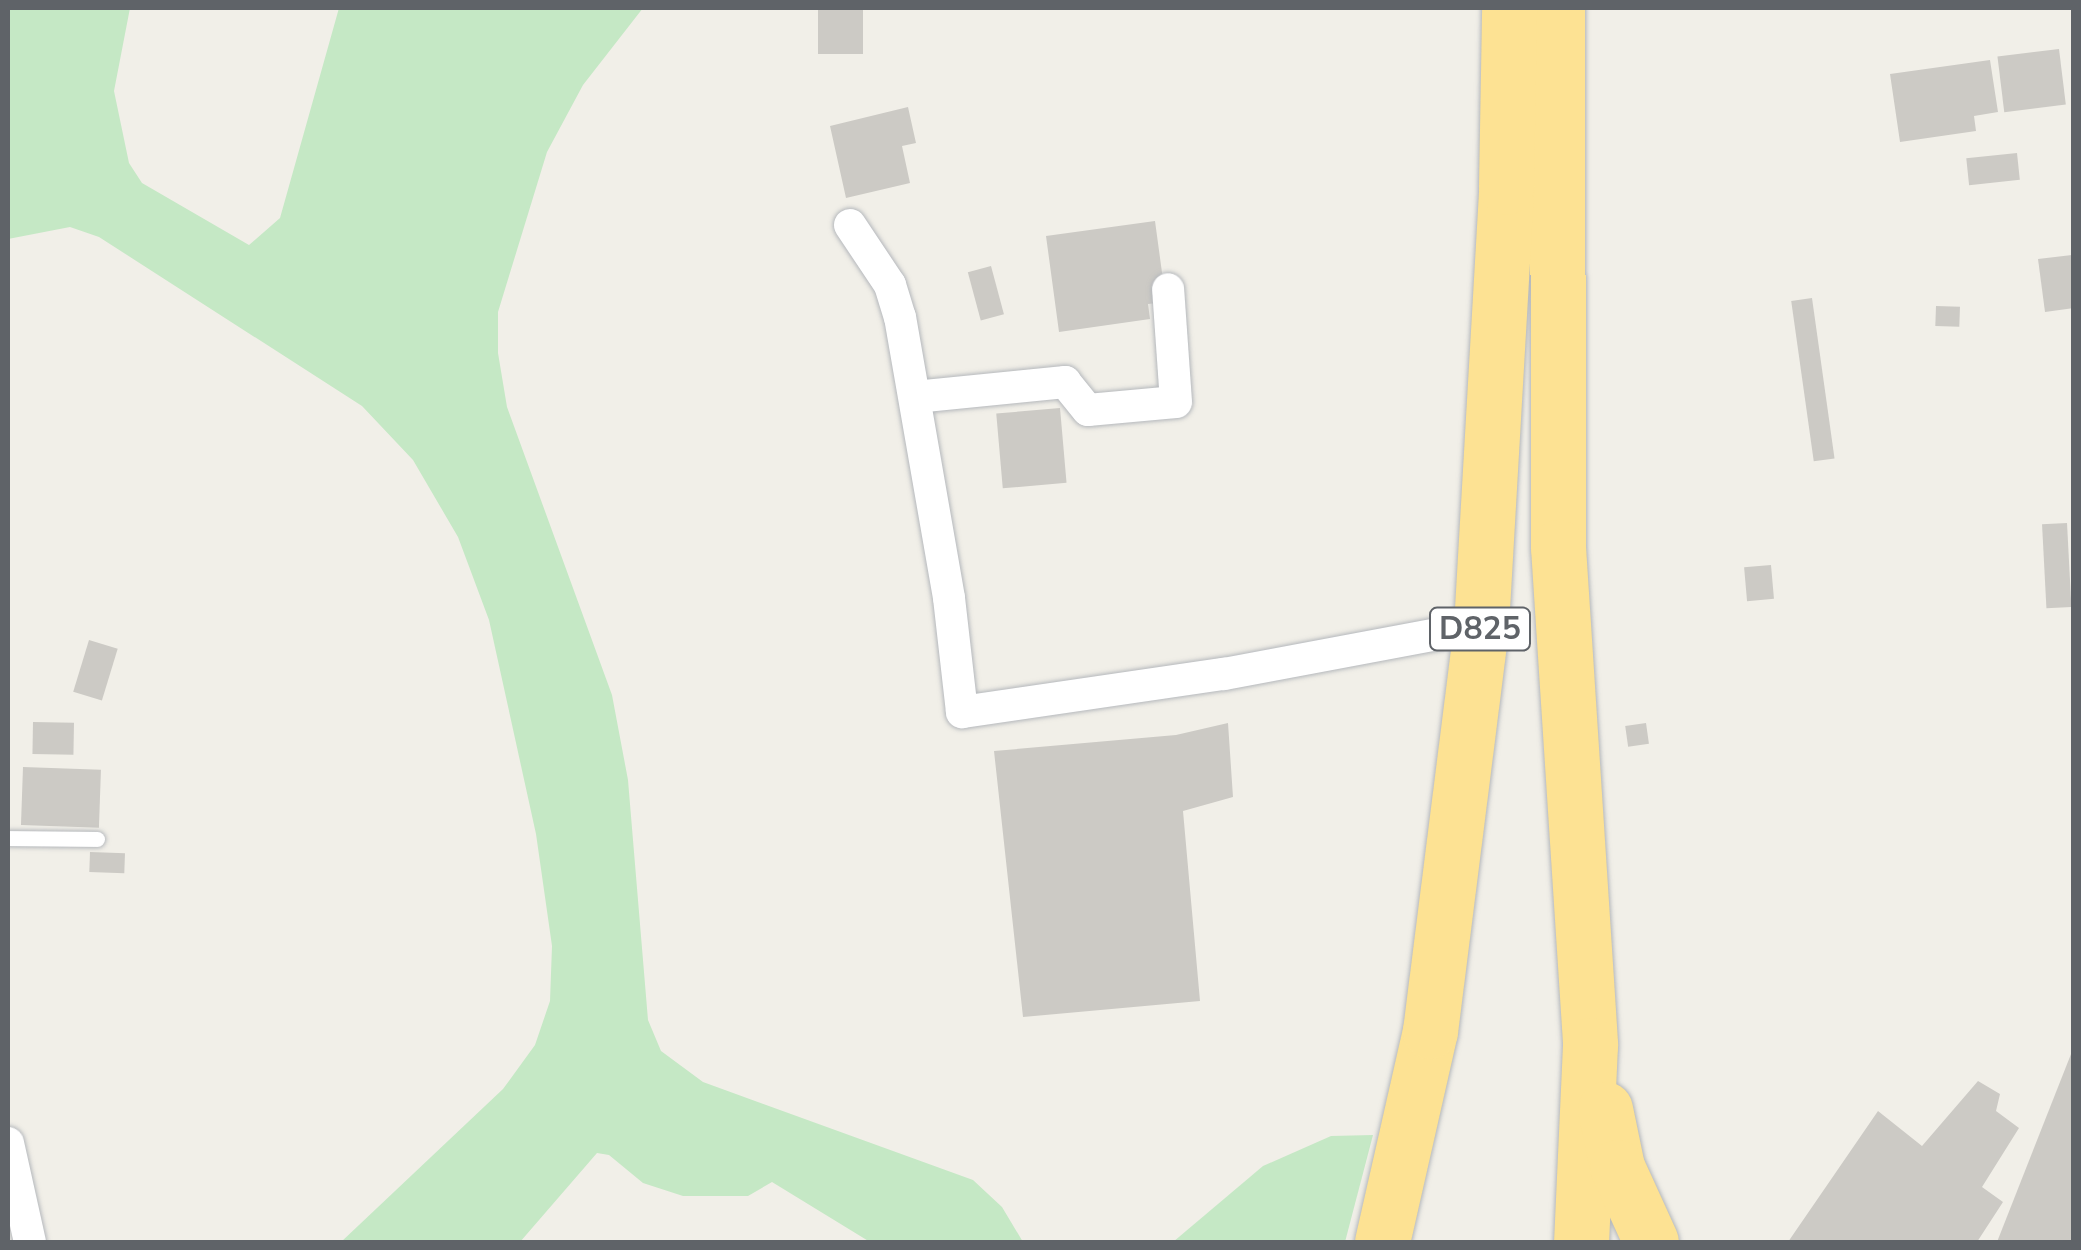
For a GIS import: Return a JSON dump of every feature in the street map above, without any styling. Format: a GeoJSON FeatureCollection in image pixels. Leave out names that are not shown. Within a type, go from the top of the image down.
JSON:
{"type":"FeatureCollection","features":[{"type":"Feature","properties":{"kind":"highway","name":"D825"},"geometry":{"type":"LineString","coordinates":[[1382,1242],[1430,1032],[1481,626],[1506,187],[1509,8]]}},
{"type":"Feature","properties":{"kind":"highway","name":"D825"},"geometry":{"type":"LineString","coordinates":[[1557,8],[1558,547],[1590,1045],[1581,1242]]}},
{"type":"Feature","properties":{"kind":"highway"},"geometry":{"type":"LineString","coordinates":[[1590,1045],[1618,1167],[1652,1242]]}},
{"type":"Feature","properties":{"kind":"street"},"geometry":{"type":"LineString","coordinates":[[850,225],[890,285],[915,396],[962,712],[1224,674],[1481,626]]}},
{"type":"Feature","properties":{"kind":"street"},"geometry":{"type":"LineString","coordinates":[[915,396],[1065,382],[1088,410],[1176,402],[1168,289]]}},
{"type":"Feature","properties":{"kind":"street"},"geometry":{"type":"LineString","coordinates":[[8,1143],[30,1242]]}},
{"type":"Feature","properties":{"kind":"lane"},"geometry":{"type":"LineString","coordinates":[[8,838],[97,839]]}},
{"type":"Feature","properties":{"kind":"green space"},"geometry":{"type":"Polygon","coordinates":[[[8,8],[130,8],[114,91],[129,163],[142,183],[249,245],[280,218],[339,8],[643,8],[583,85],[547,152],[498,312],[498,353],[507,407],[612,695],[628,780],[648,1020],[661,1051],[703,1082],[973,1180],[1002,1207],[1023,1242],[870,1242],[772,1182],[748,1196],[683,1196],[643,1183],[609,1155],[597,1153],[520,1242],[341,1242],[503,1089],[535,1045],[550,1001],[552,946],[536,834],[489,620],[458,537],[413,460],[362,406],[99,237],[70,227],[8,239],[8,8]]]}},
{"type":"Feature","properties":{"kind":"green space"},"geometry":{"type":"Polygon","coordinates":[[[1373,1135],[1345,1242],[1173,1242],[1263,1166],[1331,1136],[1373,1135]]]}},
{"type":"Feature","properties":{"kind":"building"},"geometry":{"type":"Polygon","coordinates":[[[818,8],[863,8],[863,54],[818,54],[818,8]]]}},
{"type":"Feature","properties":{"kind":"building"},"geometry":{"type":"Polygon","coordinates":[[[2059,49],[2066,105],[2004,112],[1997,57],[2059,49]]]}},
{"type":"Feature","properties":{"kind":"building"},"geometry":{"type":"Polygon","coordinates":[[[1990,60],[1998,112],[1974,116],[1976,131],[1900,142],[1890,74],[1990,60]]]}},
{"type":"Feature","properties":{"kind":"building"},"geometry":{"type":"Polygon","coordinates":[[[908,107],[916,143],[902,146],[910,183],[846,198],[830,126],[908,107]]]}},
{"type":"Feature","properties":{"kind":"building"},"geometry":{"type":"Polygon","coordinates":[[[2017,153],[2020,180],[1969,185],[1966,158],[2017,153]]]}},
{"type":"Feature","properties":{"kind":"building"},"geometry":{"type":"Polygon","coordinates":[[[1155,221],[1166,302],[1148,304],[1150,319],[1059,332],[1046,236],[1155,221]]]}},
{"type":"Feature","properties":{"kind":"building"},"geometry":{"type":"Polygon","coordinates":[[[2072,255],[2074,308],[2045,312],[2038,259],[2072,255]]]}},
{"type":"Feature","properties":{"kind":"building"},"geometry":{"type":"Polygon","coordinates":[[[991,266],[1004,314],[981,321],[968,272],[991,266]]]}},
{"type":"Feature","properties":{"kind":"building"},"geometry":{"type":"Polygon","coordinates":[[[1812,298],[1835,458],[1814,461],[1791,301],[1812,298]]]}},
{"type":"Feature","properties":{"kind":"building"},"geometry":{"type":"Polygon","coordinates":[[[1936,306],[1960,307],[1959,327],[1935,326],[1936,306]]]}},
{"type":"Feature","properties":{"kind":"building"},"geometry":{"type":"Polygon","coordinates":[[[1060,408],[1067,483],[1003,488],[996,414],[1060,408]]]}},
{"type":"Feature","properties":{"kind":"building"},"geometry":{"type":"Polygon","coordinates":[[[2067,523],[2071,607],[2046,608],[2042,524],[2067,523]]]}},
{"type":"Feature","properties":{"kind":"building"},"geometry":{"type":"Polygon","coordinates":[[[1771,565],[1774,599],[1747,601],[1744,567],[1771,565]]]}},
{"type":"Feature","properties":{"kind":"building"},"geometry":{"type":"Polygon","coordinates":[[[89,640],[118,649],[102,700],[73,692],[89,640]]]}},
{"type":"Feature","properties":{"kind":"building"},"geometry":{"type":"Polygon","coordinates":[[[33,722],[74,723],[73,755],[32,754],[33,722]]]}},
{"type":"Feature","properties":{"kind":"building"},"geometry":{"type":"Polygon","coordinates":[[[1228,723],[1233,797],[1183,811],[1200,1001],[1023,1017],[994,751],[1176,735],[1228,723]]]}},
{"type":"Feature","properties":{"kind":"building"},"geometry":{"type":"Polygon","coordinates":[[[1646,723],[1649,744],[1628,747],[1625,726],[1646,723]]]}},
{"type":"Feature","properties":{"kind":"building"},"geometry":{"type":"Polygon","coordinates":[[[23,767],[101,770],[99,828],[21,825],[23,767]]]}},
{"type":"Feature","properties":{"kind":"building"},"geometry":{"type":"Polygon","coordinates":[[[90,852],[125,853],[124,873],[89,872],[90,852]]]}},
{"type":"Feature","properties":{"kind":"building"},"geometry":{"type":"Polygon","coordinates":[[[2073,1049],[2074,1242],[1997,1242],[2073,1049]]]}},
{"type":"Feature","properties":{"kind":"building"},"geometry":{"type":"Polygon","coordinates":[[[1978,1081],[2000,1094],[1996,1111],[2019,1128],[1982,1187],[2003,1202],[1977,1242],[1788,1242],[1878,1111],[1922,1146],[1978,1081]]]}}]}
